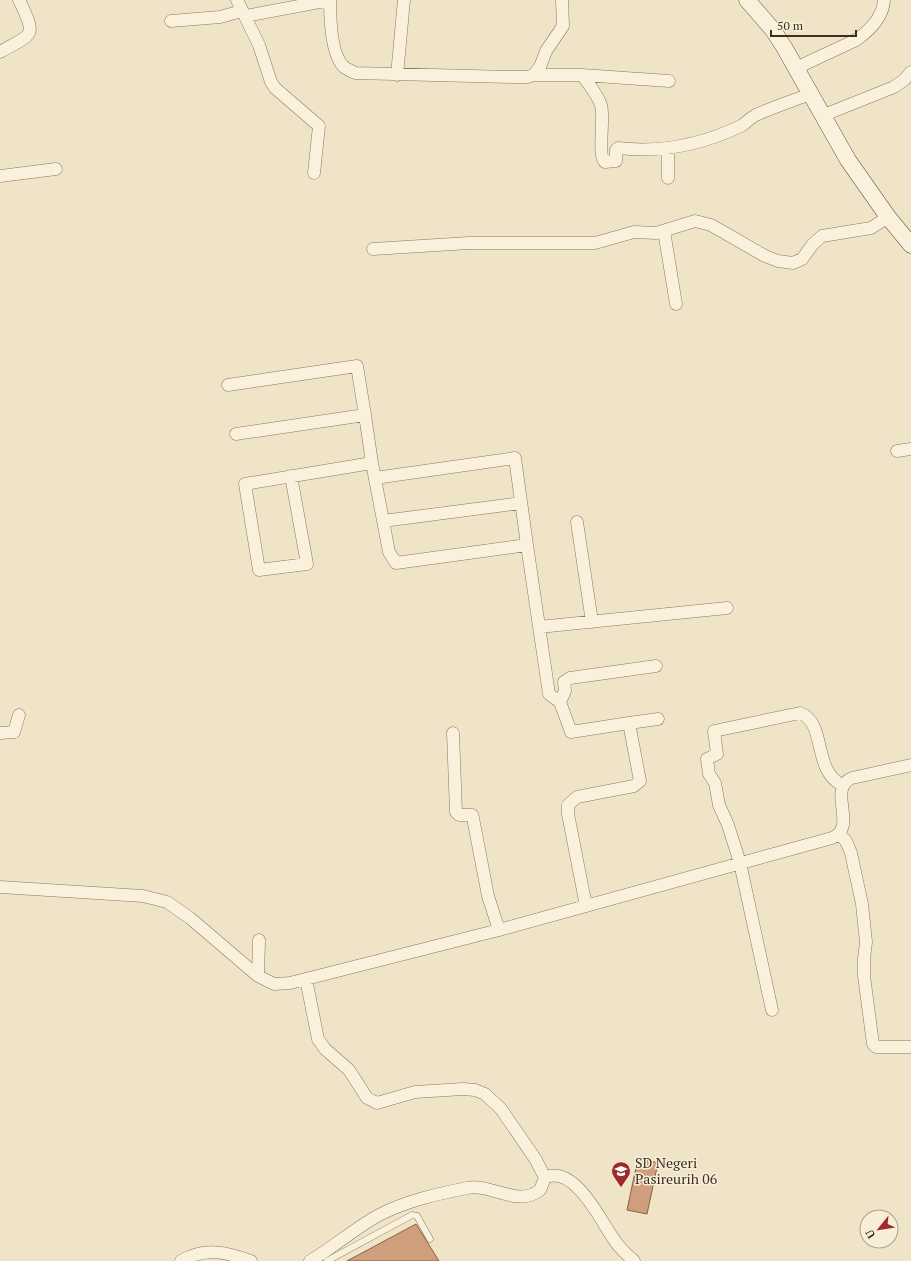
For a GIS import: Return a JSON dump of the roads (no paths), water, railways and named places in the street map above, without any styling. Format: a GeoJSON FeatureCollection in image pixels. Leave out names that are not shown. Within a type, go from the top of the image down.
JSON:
{"type":"FeatureCollection","features":[{"type":"Feature","properties":{"kind":"main road"},"geometry":{"type":"LineString","coordinates":[[748,0],[773,30],[810,94],[824,115],[848,160],[888,217],[911,245]]}},
{"type":"Feature","properties":{"kind":"street"},"geometry":{"type":"LineString","coordinates":[[0,52],[26,37],[29,32],[30,24],[19,0]]}},
{"type":"Feature","properties":{"kind":"street"},"geometry":{"type":"LineString","coordinates":[[171,21],[220,17],[242,9],[330,0],[330,13],[335,51],[344,67],[355,73],[521,77],[533,75],[582,75],[669,81]]}},
{"type":"Feature","properties":{"kind":"street"},"geometry":{"type":"LineString","coordinates":[[397,75],[404,0]]}},
{"type":"Feature","properties":{"kind":"street"},"geometry":{"type":"LineString","coordinates":[[533,75],[540,67],[546,51],[563,26],[562,0]]}},
{"type":"Feature","properties":{"kind":"street"},"geometry":{"type":"LineString","coordinates":[[796,68],[856,40],[864,34],[879,16],[884,0]]}},
{"type":"Feature","properties":{"kind":"street"},"geometry":{"type":"LineString","coordinates":[[242,9],[266,63],[271,82],[275,88],[319,126],[314,173]]}},
{"type":"Feature","properties":{"kind":"street"},"geometry":{"type":"LineString","coordinates":[[824,115],[894,87],[904,80],[911,72]]}},
{"type":"Feature","properties":{"kind":"street"},"geometry":{"type":"LineString","coordinates":[[582,75],[597,95],[601,105],[603,121],[600,141],[604,161],[616,161],[616,150],[618,148],[640,150],[668,148],[718,135],[743,125],[757,115],[810,94]]}},
{"type":"Feature","properties":{"kind":"street"},"geometry":{"type":"LineString","coordinates":[[668,148],[668,178]]}},
{"type":"Feature","properties":{"kind":"street"},"geometry":{"type":"LineString","coordinates":[[0,176],[56,169]]}},
{"type":"Feature","properties":{"kind":"street"},"geometry":{"type":"LineString","coordinates":[[373,249],[469,243],[595,243],[627,233],[656,233],[689,222],[702,221],[765,256],[778,261],[793,263],[802,259],[813,244],[822,236],[871,228],[888,217]]}},
{"type":"Feature","properties":{"kind":"street"},"geometry":{"type":"LineString","coordinates":[[664,231],[676,304]]}},
{"type":"Feature","properties":{"kind":"street"},"geometry":{"type":"LineString","coordinates":[[228,385],[357,366],[372,463],[389,552],[396,563],[527,545]]}},
{"type":"Feature","properties":{"kind":"street"},"geometry":{"type":"LineString","coordinates":[[236,434],[365,415]]}},
{"type":"Feature","properties":{"kind":"street"},"geometry":{"type":"LineString","coordinates":[[897,451],[911,449]]}},
{"type":"Feature","properties":{"kind":"street"},"geometry":{"type":"LineString","coordinates":[[375,478],[515,458],[549,694],[560,702],[571,732],[658,719]]}},
{"type":"Feature","properties":{"kind":"street"},"geometry":{"type":"LineString","coordinates":[[291,476],[307,564],[259,570],[245,484],[291,476],[372,463]]}},
{"type":"Feature","properties":{"kind":"street"},"geometry":{"type":"LineString","coordinates":[[383,521],[521,502]]}},
{"type":"Feature","properties":{"kind":"street"},"geometry":{"type":"LineString","coordinates":[[578,522],[592,622]]}},
{"type":"Feature","properties":{"kind":"street"},"geometry":{"type":"LineString","coordinates":[[539,627],[727,608]]}},
{"type":"Feature","properties":{"kind":"street"},"geometry":{"type":"LineString","coordinates":[[547,681],[656,666]]}},
{"type":"Feature","properties":{"kind":"street"},"geometry":{"type":"LineString","coordinates":[[560,702],[565,691],[564,682],[570,678]]}},
{"type":"Feature","properties":{"kind":"street"},"geometry":{"type":"LineString","coordinates":[[772,1010],[740,863],[728,825],[719,805],[715,783],[709,774],[708,758],[716,754],[714,730],[800,713],[805,715],[814,726],[826,770],[834,780],[842,785]]}},
{"type":"Feature","properties":{"kind":"street"},"geometry":{"type":"LineString","coordinates":[[0,733],[14,732],[19,715]]}},
{"type":"Feature","properties":{"kind":"street"},"geometry":{"type":"LineString","coordinates":[[586,906],[568,814],[568,805],[577,798],[634,786],[640,781],[629,723]]}},
{"type":"Feature","properties":{"kind":"street"},"geometry":{"type":"LineString","coordinates":[[453,733],[456,813],[459,815],[472,815],[488,896],[499,930]]}},
{"type":"Feature","properties":{"kind":"street"},"geometry":{"type":"LineString","coordinates":[[842,785],[852,778],[911,765]]}},
{"type":"Feature","properties":{"kind":"street"},"geometry":{"type":"LineString","coordinates":[[0,887],[155,898],[185,913],[258,976],[274,984],[290,983],[499,930],[832,838],[842,831],[844,822],[842,785]]}},
{"type":"Feature","properties":{"kind":"street"},"geometry":{"type":"LineString","coordinates":[[839,834],[846,842],[851,853],[862,904],[866,942],[864,976],[873,1044],[876,1047],[911,1047]]}},
{"type":"Feature","properties":{"kind":"street"},"geometry":{"type":"LineString","coordinates":[[258,976],[260,940]]}},
{"type":"Feature","properties":{"kind":"street"},"geometry":{"type":"LineString","coordinates":[[306,979],[318,1039],[325,1049],[348,1070],[367,1098],[377,1103],[415,1092],[463,1089],[475,1090],[485,1094],[501,1109],[542,1169],[544,1178],[540,1190],[526,1197],[517,1198],[490,1190],[470,1188],[408,1203],[378,1216],[310,1261]]}},
{"type":"Feature","properties":{"kind":"street"},"geometry":{"type":"LineString","coordinates":[[544,1178],[553,1174],[558,1175],[572,1183],[588,1200],[613,1239],[634,1261]]}},
{"type":"Feature","properties":{"kind":"street"},"geometry":{"type":"LineString","coordinates":[[181,1261],[190,1255],[208,1251],[225,1253],[252,1261]]}},
{"type":"Feature","properties":{"kind":"lane"},"geometry":{"type":"LineString","coordinates":[[327,1261],[412,1214],[417,1216],[430,1239]]}},
{"type":"Feature","properties":{"kind":"place","name":"SD Negeri Pasireurih 06"},"geometry":{"type":"Point","coordinates":[621,1188]}}]}
